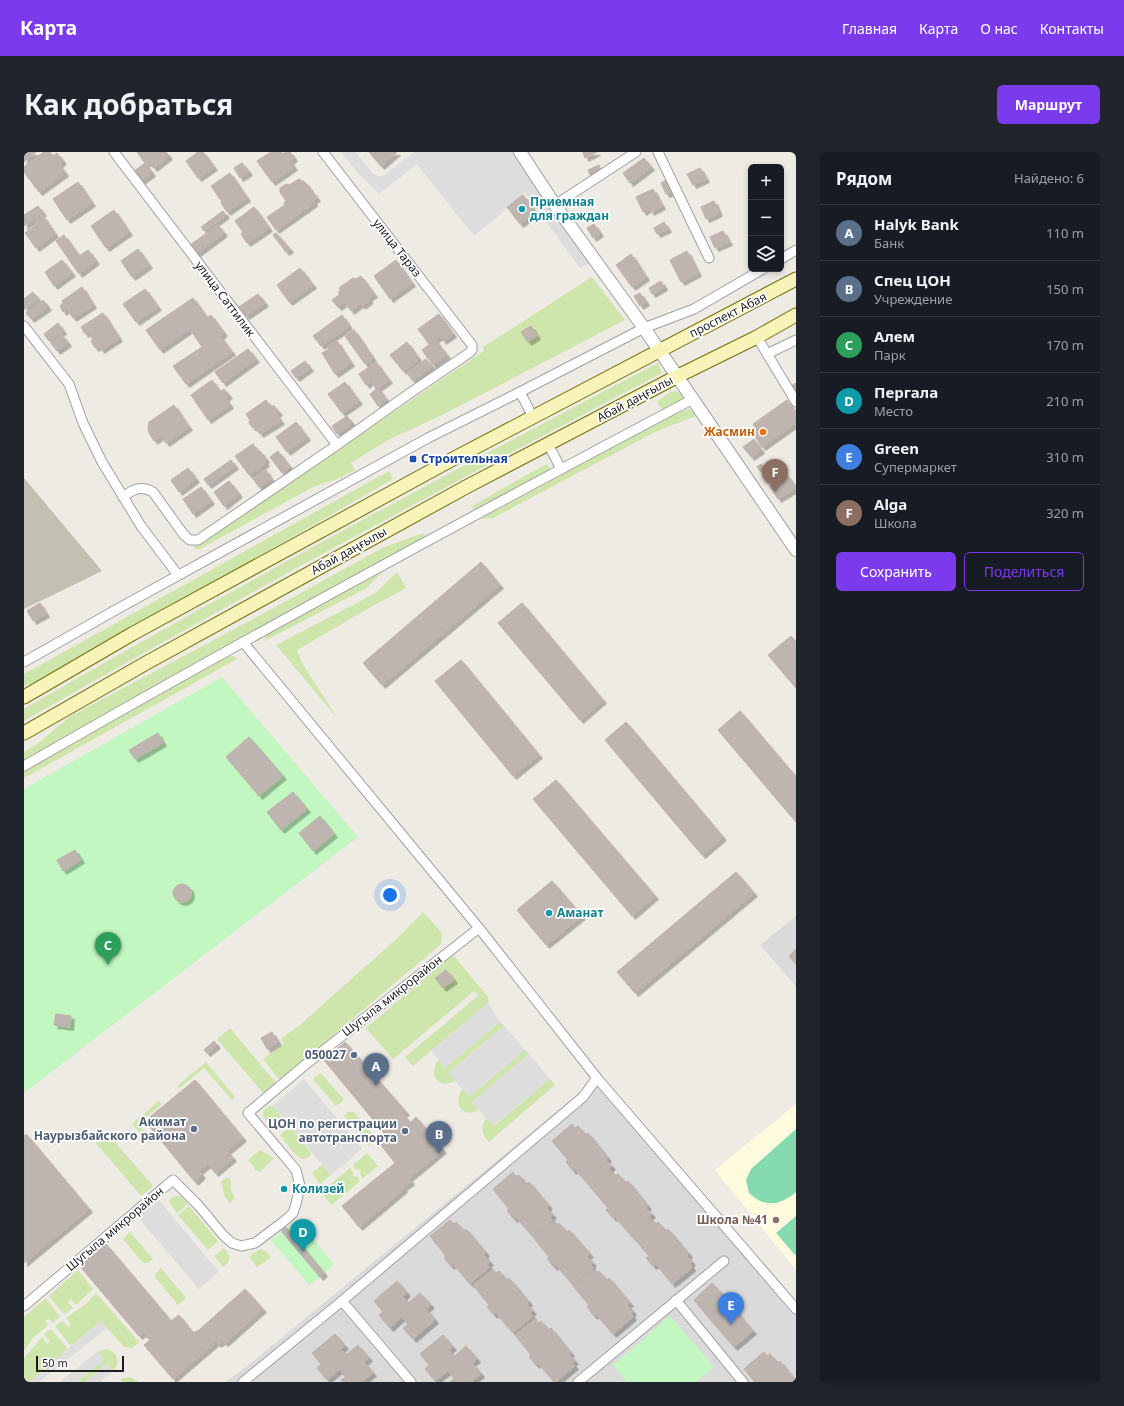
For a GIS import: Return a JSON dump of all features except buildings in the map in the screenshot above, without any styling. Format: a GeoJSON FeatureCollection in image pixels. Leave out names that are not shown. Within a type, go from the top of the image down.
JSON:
{"type":"FeatureCollection","features":[{"type":"Feature","properties":{"kind":"main road","name":"проспект Абая"},"geometry":{"type":"LineString","coordinates":[[24,697],[139,630],[451,460],[660,350],[742,309],[796,279]]}},
{"type":"Feature","properties":{"kind":"main road"},"geometry":{"type":"LineString","coordinates":[[678,376],[757,337],[796,315]]}},
{"type":"Feature","properties":{"kind":"main road","name":"Абай даңғылы"},"geometry":{"type":"LineString","coordinates":[[24,733],[148,662],[466,487],[678,376]]}},
{"type":"Feature","properties":{"kind":"street","name":"улица Саттилик"},"geometry":{"type":"LineString","coordinates":[[114,152],[337,445]]}},
{"type":"Feature","properties":{"kind":"street","name":"улица Тараз"},"geometry":{"type":"LineString","coordinates":[[323,152],[472,345],[472,350],[469,353],[337,445]]}},
{"type":"Feature","properties":{"kind":"street"},"geometry":{"type":"LineString","coordinates":[[520,152],[555,205],[660,350],[796,550]]}},
{"type":"Feature","properties":{"kind":"street"},"geometry":{"type":"LineString","coordinates":[[555,205],[636,152]]}},
{"type":"Feature","properties":{"kind":"street"},"geometry":{"type":"LineString","coordinates":[[658,152],[709,258]]}},
{"type":"Feature","properties":{"kind":"street"},"geometry":{"type":"LineString","coordinates":[[784,257],[796,250]]}},
{"type":"Feature","properties":{"kind":"street"},"geometry":{"type":"LineString","coordinates":[[24,662],[178,575],[428,438],[644,328],[694,309],[758,272]]}},
{"type":"Feature","properties":{"kind":"street"},"geometry":{"type":"LineString","coordinates":[[24,326],[69,384],[89,437],[123,497],[141,526],[178,575]]}},
{"type":"Feature","properties":{"kind":"street"},"geometry":{"type":"LineString","coordinates":[[757,337],[796,402]]}},
{"type":"Feature","properties":{"kind":"street"},"geometry":{"type":"LineString","coordinates":[[767,354],[796,340]]}},
{"type":"Feature","properties":{"kind":"street"},"geometry":{"type":"LineString","coordinates":[[520,392],[533,417]]}},
{"type":"Feature","properties":{"kind":"street"},"geometry":{"type":"LineString","coordinates":[[24,766],[243,642],[693,399]]}},
{"type":"Feature","properties":{"kind":"street"},"geometry":{"type":"LineString","coordinates":[[548,444],[561,469]]}},
{"type":"Feature","properties":{"kind":"street"},"geometry":{"type":"LineString","coordinates":[[123,497],[131,490],[148,488],[154,492],[184,535],[190,540],[198,540],[337,445]]}},
{"type":"Feature","properties":{"kind":"street"},"geometry":{"type":"LineString","coordinates":[[243,642],[479,928],[598,1078],[796,1309]]}},
{"type":"Feature","properties":{"kind":"street","name":"Шугыла микрорайон"},"geometry":{"type":"LineString","coordinates":[[24,1306],[173,1180],[199,1206],[232,1244],[241,1246],[255,1243],[283,1222],[293,1213],[296,1204],[300,1186],[296,1170],[248,1113],[305,1065],[479,928]]}},
{"type":"Feature","properties":{"kind":"street"},"geometry":{"type":"LineString","coordinates":[[243,1382],[342,1301],[582,1097],[598,1078]]}},
{"type":"Feature","properties":{"kind":"street"},"geometry":{"type":"LineString","coordinates":[[578,1382],[724,1261]]}},
{"type":"Feature","properties":{"kind":"street"},"geometry":{"type":"LineString","coordinates":[[676,1300],[743,1382]]}},
{"type":"Feature","properties":{"kind":"street"},"geometry":{"type":"LineString","coordinates":[[342,1301],[411,1382]]}},
{"type":"Feature","properties":{"kind":"shaded area"},"geometry":{"type":"Polygon","coordinates":[[[341,152],[356,152],[372,173],[378,176],[383,176],[414,152],[513,152],[591,263],[580,268],[525,193],[474,236],[417,164],[379,194],[358,173],[341,152]]]}},
{"type":"Feature","properties":{"kind":"shaded area"},"geometry":{"type":"Polygon","coordinates":[[[24,478],[102,571],[24,609],[24,478]]]}},
{"type":"Feature","properties":{"kind":"shaded area"},"geometry":{"type":"Polygon","coordinates":[[[796,916],[796,986],[760,945],[796,916]]]}},
{"type":"Feature","properties":{"kind":"shaded area"},"geometry":{"type":"Polygon","coordinates":[[[488,1003],[500,1022],[445,1068],[431,1051],[488,1003]]]}},
{"type":"Feature","properties":{"kind":"shaded area"},"geometry":{"type":"Polygon","coordinates":[[[504,1026],[525,1050],[469,1097],[448,1073],[504,1026]]]}},
{"type":"Feature","properties":{"kind":"shaded area"},"geometry":{"type":"Polygon","coordinates":[[[529,1054],[550,1079],[493,1126],[472,1102],[529,1054]]]}},
{"type":"Feature","properties":{"kind":"shaded area"},"geometry":{"type":"Polygon","coordinates":[[[597,1078],[796,1310],[796,1382],[225,1382],[245,1368],[597,1078]]]}},
{"type":"Feature","properties":{"kind":"shaded area"},"geometry":{"type":"Polygon","coordinates":[[[304,1079],[362,1149],[331,1175],[273,1106],[304,1079]]]}},
{"type":"Feature","properties":{"kind":"shaded area","name":"Школа №41"},"geometry":{"type":"Polygon","coordinates":[[[796,1104],[796,1270],[715,1170],[796,1104]]]}},
{"type":"Feature","properties":{"kind":"shaded area"},"geometry":{"type":"Polygon","coordinates":[[[157,1198],[219,1272],[199,1289],[136,1215],[157,1198]]]}},
{"type":"Feature","properties":{"kind":"shaded area"},"geometry":{"type":"Polygon","coordinates":[[[101,1321],[107,1328],[39,1382],[29,1382],[101,1321]]]}},
{"type":"Feature","properties":{"kind":"shaded area"},"geometry":{"type":"Polygon","coordinates":[[[97,1352],[104,1360],[77,1382],[60,1382],[97,1352]]]}},
{"type":"Feature","properties":{"kind":"shaded area"},"geometry":{"type":"Polygon","coordinates":[[[107,1363],[113,1371],[101,1382],[85,1382],[107,1363]]]}},
{"type":"Feature","properties":{"kind":"green space"},"geometry":{"type":"Polygon","coordinates":[[[592,277],[625,320],[442,415],[388,440],[351,463],[355,470],[340,478],[313,487],[198,550],[193,547],[484,351],[483,347],[592,277]]]}},
{"type":"Feature","properties":{"kind":"green space"},"geometry":{"type":"Polygon","coordinates":[[[658,363],[662,373],[182,631],[24,721],[24,709],[102,664],[339,533],[658,363]]]}},
{"type":"Feature","properties":{"kind":"green space"},"geometry":{"type":"Polygon","coordinates":[[[676,391],[682,394],[685,399],[663,411],[657,402],[670,392],[676,391]]]}},
{"type":"Feature","properties":{"kind":"green space"},"geometry":{"type":"Polygon","coordinates":[[[691,409],[696,416],[655,432],[493,518],[481,519],[674,413],[691,409]]]}},
{"type":"Feature","properties":{"kind":"green space"},"geometry":{"type":"Polygon","coordinates":[[[546,464],[550,468],[547,474],[475,513],[472,506],[546,464]]]}},
{"type":"Feature","properties":{"kind":"green space"},"geometry":{"type":"Polygon","coordinates":[[[389,471],[393,479],[50,677],[24,686],[24,674],[389,471]]]}},
{"type":"Feature","properties":{"kind":"green space"},"geometry":{"type":"Polygon","coordinates":[[[423,533],[425,538],[24,762],[24,752],[36,745],[71,716],[270,610],[382,548],[423,533]]]}},
{"type":"Feature","properties":{"kind":"green space"},"geometry":{"type":"Polygon","coordinates":[[[383,572],[365,589],[264,641],[269,631],[383,572]]]}},
{"type":"Feature","properties":{"kind":"green space"},"geometry":{"type":"Polygon","coordinates":[[[397,572],[406,588],[297,650],[302,663],[338,719],[276,645],[376,593],[397,572]]]}},
{"type":"Feature","properties":{"kind":"green space"},"geometry":{"type":"Polygon","coordinates":[[[226,656],[233,656],[237,659],[24,778],[24,770],[226,656]]]}},
{"type":"Feature","properties":{"kind":"green space"},"geometry":{"type":"Polygon","coordinates":[[[222,677],[358,837],[24,1093],[24,789],[222,677]]]}},
{"type":"Feature","properties":{"kind":"green space"},"geometry":{"type":"Polygon","coordinates":[[[423,912],[441,932],[441,944],[280,1080],[263,1059],[284,1044],[281,1039],[301,1024],[402,934],[423,912]]]}},
{"type":"Feature","properties":{"kind":"green space"},"geometry":{"type":"Polygon","coordinates":[[[454,956],[488,997],[488,1003],[413,1066],[405,1057],[479,995],[474,991],[393,1059],[366,1028],[449,958],[454,956]]]}},
{"type":"Feature","properties":{"kind":"green space"},"geometry":{"type":"Polygon","coordinates":[[[500,1022],[504,1026],[449,1072],[455,1081],[444,1084],[437,1080],[434,1071],[438,1060],[445,1068],[500,1022]]]}},
{"type":"Feature","properties":{"kind":"green space"},"geometry":{"type":"Polygon","coordinates":[[[230,1028],[276,1083],[264,1094],[217,1039],[230,1028]]]}},
{"type":"Feature","properties":{"kind":"green space"},"geometry":{"type":"Polygon","coordinates":[[[525,1050],[529,1054],[472,1102],[479,1110],[468,1113],[461,1108],[458,1100],[462,1089],[469,1097],[525,1050]]]}},
{"type":"Feature","properties":{"kind":"green space"},"geometry":{"type":"Polygon","coordinates":[[[206,1062],[235,1097],[232,1100],[204,1068],[180,1088],[177,1086],[206,1062]]]}},
{"type":"Feature","properties":{"kind":"green space"},"geometry":{"type":"Polygon","coordinates":[[[321,1073],[344,1100],[336,1106],[313,1079],[321,1073]]]}},
{"type":"Feature","properties":{"kind":"green space"},"geometry":{"type":"Polygon","coordinates":[[[550,1079],[555,1085],[489,1142],[485,1137],[482,1128],[486,1118],[494,1126],[550,1079]]]}},
{"type":"Feature","properties":{"kind":"green space"},"geometry":{"type":"Polygon","coordinates":[[[159,1101],[162,1104],[138,1124],[153,1141],[150,1144],[132,1124],[159,1101]]]}},
{"type":"Feature","properties":{"kind":"green space"},"geometry":{"type":"Polygon","coordinates":[[[270,1106],[273,1106],[287,1124],[277,1132],[263,1116],[264,1110],[270,1106]]]}},
{"type":"Feature","properties":{"kind":"green space"},"geometry":{"type":"Polygon","coordinates":[[[348,1112],[354,1112],[376,1139],[369,1146],[344,1116],[348,1112]]]}},
{"type":"Feature","properties":{"kind":"green space"},"geometry":{"type":"Polygon","coordinates":[[[290,1127],[312,1154],[306,1158],[303,1159],[297,1156],[280,1135],[290,1127]]]}},
{"type":"Feature","properties":{"kind":"green space"},"geometry":{"type":"Polygon","coordinates":[[[796,1129],[796,1192],[789,1198],[776,1203],[759,1201],[749,1193],[746,1180],[751,1169],[796,1129]]]}},
{"type":"Feature","properties":{"kind":"green space"},"geometry":{"type":"Polygon","coordinates":[[[107,1133],[153,1186],[141,1196],[96,1143],[107,1133]]]}},
{"type":"Feature","properties":{"kind":"green space"},"geometry":{"type":"Polygon","coordinates":[[[260,1150],[274,1158],[260,1172],[254,1169],[248,1160],[260,1150]]]}},
{"type":"Feature","properties":{"kind":"green space"},"geometry":{"type":"Polygon","coordinates":[[[367,1153],[378,1166],[363,1178],[360,1174],[361,1171],[355,1169],[353,1165],[367,1153]]]}},
{"type":"Feature","properties":{"kind":"green space"},"geometry":{"type":"Polygon","coordinates":[[[322,1165],[331,1175],[320,1184],[312,1173],[322,1165]]]}},
{"type":"Feature","properties":{"kind":"green space"},"geometry":{"type":"Polygon","coordinates":[[[350,1168],[353,1172],[353,1176],[358,1177],[360,1181],[332,1205],[321,1192],[350,1168]]]}},
{"type":"Feature","properties":{"kind":"green space"},"geometry":{"type":"Polygon","coordinates":[[[227,1177],[231,1180],[231,1190],[235,1198],[230,1203],[225,1197],[221,1182],[227,1177]]]}},
{"type":"Feature","properties":{"kind":"green space"},"geometry":{"type":"Polygon","coordinates":[[[180,1196],[188,1204],[177,1213],[169,1202],[172,1197],[180,1196]]]}},
{"type":"Feature","properties":{"kind":"green space"},"geometry":{"type":"Polygon","coordinates":[[[189,1206],[218,1241],[208,1250],[178,1215],[189,1206]]]}},
{"type":"Feature","properties":{"kind":"green space"},"geometry":{"type":"Polygon","coordinates":[[[796,1216],[796,1254],[795,1255],[776,1233],[796,1216]]]}},
{"type":"Feature","properties":{"kind":"green space"},"geometry":{"type":"Polygon","coordinates":[[[297,1219],[334,1264],[324,1273],[287,1228],[297,1219]]]}},
{"type":"Feature","properties":{"kind":"green space"},"geometry":{"type":"Polygon","coordinates":[[[130,1232],[153,1259],[148,1263],[143,1263],[123,1239],[130,1232]]]}},
{"type":"Feature","properties":{"kind":"green space"},"geometry":{"type":"Polygon","coordinates":[[[282,1232],[320,1277],[309,1285],[271,1240],[282,1232]]]}},
{"type":"Feature","properties":{"kind":"green space"},"geometry":{"type":"Polygon","coordinates":[[[224,1248],[230,1258],[223,1267],[214,1256],[224,1248]]]}},
{"type":"Feature","properties":{"kind":"green space"},"geometry":{"type":"Polygon","coordinates":[[[261,1249],[271,1257],[257,1267],[249,1257],[261,1249]]]}},
{"type":"Feature","properties":{"kind":"green space"},"geometry":{"type":"Polygon","coordinates":[[[161,1268],[186,1298],[178,1305],[155,1277],[156,1273],[161,1268]]]}},
{"type":"Feature","properties":{"kind":"green space"},"geometry":{"type":"Polygon","coordinates":[[[78,1270],[93,1289],[76,1305],[71,1299],[68,1302],[73,1308],[64,1314],[49,1296],[78,1270]]]}},
{"type":"Feature","properties":{"kind":"green space"},"geometry":{"type":"Polygon","coordinates":[[[96,1293],[139,1342],[132,1348],[124,1347],[101,1321],[71,1346],[55,1326],[63,1321],[68,1327],[71,1325],[66,1318],[87,1303],[96,1293]]]}},
{"type":"Feature","properties":{"kind":"green space"},"geometry":{"type":"Polygon","coordinates":[[[46,1298],[60,1317],[52,1323],[49,1319],[45,1321],[48,1325],[33,1338],[24,1351],[24,1317],[46,1298]]]}},
{"type":"Feature","properties":{"kind":"green space"},"geometry":{"type":"Polygon","coordinates":[[[670,1316],[714,1367],[696,1382],[627,1382],[613,1365],[670,1316]]]}},
{"type":"Feature","properties":{"kind":"green space"},"geometry":{"type":"Polygon","coordinates":[[[51,1329],[68,1349],[29,1382],[27,1382],[24,1378],[24,1358],[42,1337],[47,1344],[50,1342],[44,1334],[51,1329]]]}},
{"type":"Feature","properties":{"kind":"green space"},"geometry":{"type":"Polygon","coordinates":[[[107,1349],[114,1353],[117,1358],[118,1362],[113,1371],[107,1364],[85,1382],[77,1382],[104,1360],[97,1352],[107,1349]]]}},
{"type":"Feature","properties":{"kind":"green space"},"geometry":{"type":"Polygon","coordinates":[[[130,1377],[139,1382],[123,1382],[120,1379],[130,1377]]]}},
{"type":"Feature","properties":{"kind":"place","name":"Приемная для граждан"},"geometry":{"type":"Point","coordinates":[522,209]}},
{"type":"Feature","properties":{"kind":"place","name":"Жасмин"},"geometry":{"type":"Point","coordinates":[763,432]}},
{"type":"Feature","properties":{"kind":"place","name":"Строительная"},"geometry":{"type":"Point","coordinates":[413,459]}},
{"type":"Feature","properties":{"kind":"place","name":"Alga"},"geometry":{"type":"Point","coordinates":[775,492]}},
{"type":"Feature","properties":{"kind":"place","name":"Аманат"},"geometry":{"type":"Point","coordinates":[549,913]}},
{"type":"Feature","properties":{"kind":"place","name":"Алем"},"geometry":{"type":"Point","coordinates":[108,965]}},
{"type":"Feature","properties":{"kind":"place","name":"050027"},"geometry":{"type":"Point","coordinates":[354,1055]}},
{"type":"Feature","properties":{"kind":"place","name":"Halyk Bank"},"geometry":{"type":"Point","coordinates":[376,1086]}},
{"type":"Feature","properties":{"kind":"place","name":"Акимат Наурызбайского района"},"geometry":{"type":"Point","coordinates":[194,1129]}},
{"type":"Feature","properties":{"kind":"place","name":"ЦОН по регистрации автотранспорта"},"geometry":{"type":"Point","coordinates":[405,1131]}},
{"type":"Feature","properties":{"kind":"place","name":"Спец ЦОН"},"geometry":{"type":"Point","coordinates":[439,1154]}},
{"type":"Feature","properties":{"kind":"place","name":"Колизей"},"geometry":{"type":"Point","coordinates":[284,1189]}},
{"type":"Feature","properties":{"kind":"place","name":"Школа №41"},"geometry":{"type":"Point","coordinates":[776,1220]}},
{"type":"Feature","properties":{"kind":"place","name":"Пергала"},"geometry":{"type":"Point","coordinates":[303,1252]}},
{"type":"Feature","properties":{"kind":"place","name":"Green"},"geometry":{"type":"Point","coordinates":[731,1325]}}]}
